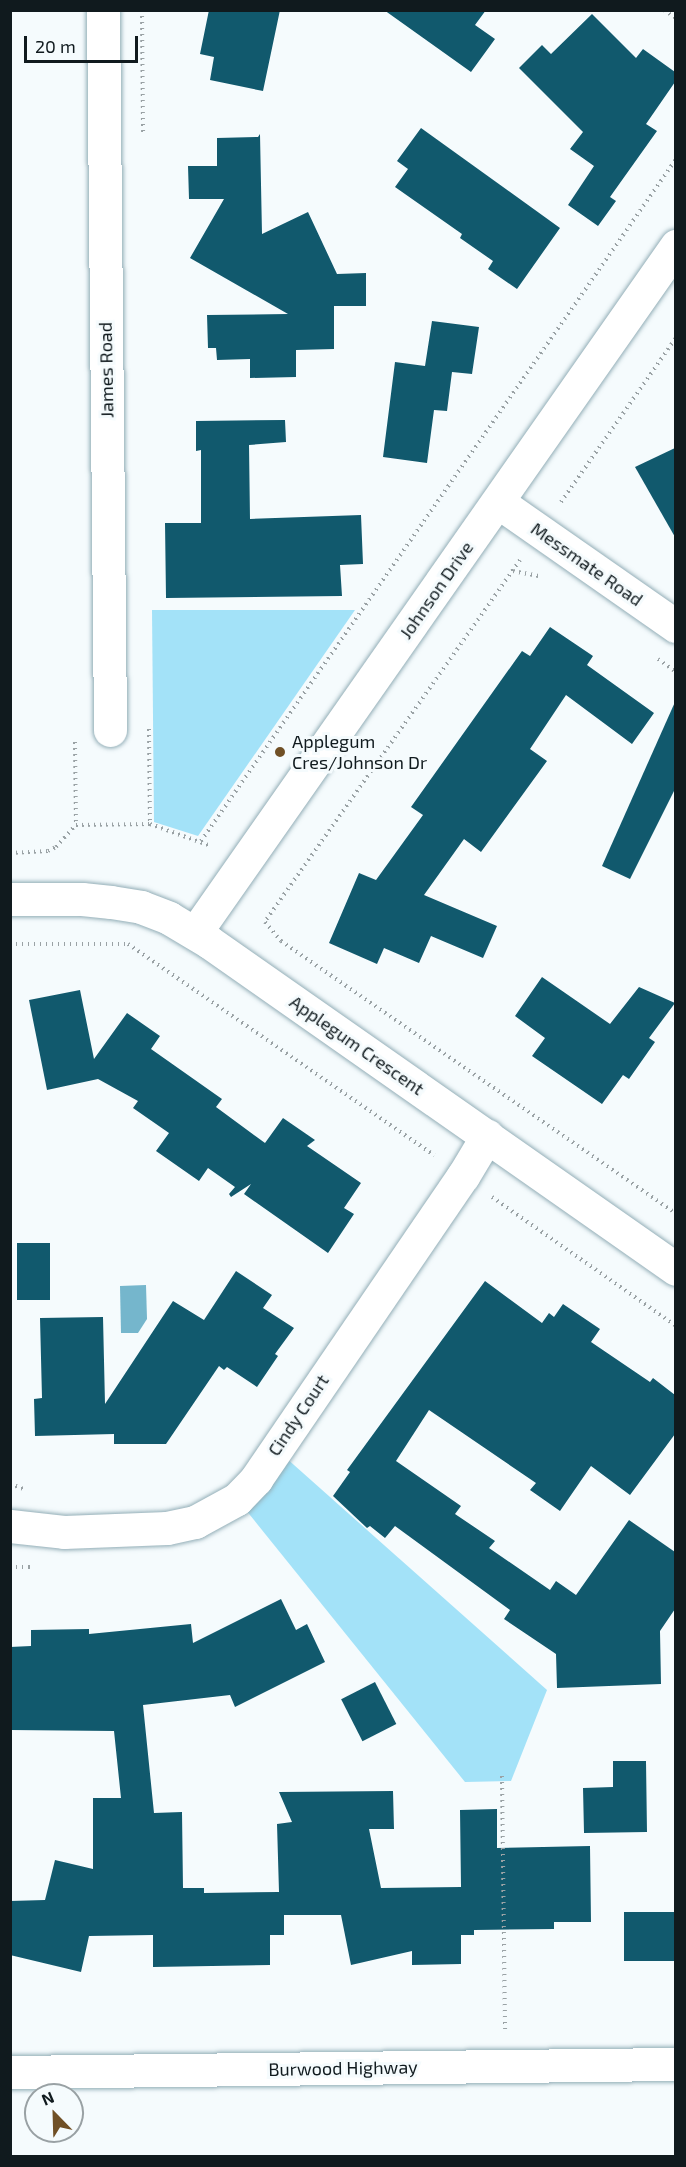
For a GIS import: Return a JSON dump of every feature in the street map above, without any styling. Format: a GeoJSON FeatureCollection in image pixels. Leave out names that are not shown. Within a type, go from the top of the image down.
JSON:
{"type":"FeatureCollection","features":[{"type":"Feature","properties":{"kind":"street","name":"James Road"},"geometry":{"type":"LineString","coordinates":[[103,10],[110,730]]}},
{"type":"Feature","properties":{"kind":"street","name":"Johnson Drive"},"geometry":{"type":"LineString","coordinates":[[195,933],[675,246]]}},
{"type":"Feature","properties":{"kind":"street","name":"Messmate Road"},"geometry":{"type":"LineString","coordinates":[[498,502],[675,627]]}},
{"type":"Feature","properties":{"kind":"street","name":"Applegum Crescent"},"geometry":{"type":"LineString","coordinates":[[10,899],[82,899],[141,907],[169,918],[195,933],[675,1269]]}},
{"type":"Feature","properties":{"kind":"street","name":"Cindy Court"},"geometry":{"type":"LineString","coordinates":[[10,1526],[64,1532],[167,1528],[195,1522],[237,1499],[256,1479],[463,1176],[487,1136]]}},
{"type":"Feature","properties":{"kind":"street","name":"Burwood Highway"},"geometry":{"type":"LineString","coordinates":[[10,2072],[675,2064]]}},
{"type":"Feature","properties":{"kind":"path"},"geometry":{"type":"LineString","coordinates":[[664,10],[675,18]]}},
{"type":"Feature","properties":{"kind":"path"},"geometry":{"type":"LineString","coordinates":[[10,853],[48,851],[56,847],[76,825],[150,824],[201,842],[675,159]]}},
{"type":"Feature","properties":{"kind":"path"},"geometry":{"type":"LineString","coordinates":[[562,501],[675,338]]}},
{"type":"Feature","properties":{"kind":"path"},"geometry":{"type":"LineString","coordinates":[[513,571],[265,922],[281,941],[675,1213]]}},
{"type":"Feature","properties":{"kind":"path"},"geometry":{"type":"LineString","coordinates":[[10,944],[128,944],[434,1156],[427,1165]]}},
{"type":"Feature","properties":{"kind":"path"},"geometry":{"type":"LineString","coordinates":[[493,1198],[675,1326]]}},
{"type":"Feature","properties":{"kind":"path"},"geometry":{"type":"LineString","coordinates":[[10,1484],[32,1492]]}},
{"type":"Feature","properties":{"kind":"path"},"geometry":{"type":"LineString","coordinates":[[502,1776],[506,2036]]}},
{"type":"Feature","properties":{"kind":"shaded area"},"geometry":{"type":"Polygon","coordinates":[[[152,610],[355,610],[198,836],[154,822],[152,610]]]}},
{"type":"Feature","properties":{"kind":"shaded area"},"geometry":{"type":"Polygon","coordinates":[[[146,1285],[147,1319],[138,1333],[121,1333],[120,1286],[146,1285]]]}},
{"type":"Feature","properties":{"kind":"shaded area"},"geometry":{"type":"Polygon","coordinates":[[[276,1449],[547,1690],[511,1781],[465,1782],[237,1499],[276,1449]]]}},
{"type":"Feature","properties":{"kind":"building"},"geometry":{"type":"Polygon","coordinates":[[[209,10],[280,10],[263,91],[210,80],[214,57],[200,54],[209,10]]]}},
{"type":"Feature","properties":{"kind":"building"},"geometry":{"type":"Polygon","coordinates":[[[384,10],[486,10],[475,25],[495,39],[471,72],[384,10]]]}},
{"type":"Feature","properties":{"kind":"building"},"geometry":{"type":"Polygon","coordinates":[[[592,14],[636,58],[643,49],[675,72],[675,82],[646,124],[657,131],[610,197],[616,201],[598,226],[568,205],[594,166],[570,149],[583,132],[519,68],[542,45],[551,54],[592,14]]]}},
{"type":"Feature","properties":{"kind":"building"},"geometry":{"type":"Polygon","coordinates":[[[421,128],[560,228],[517,289],[488,269],[493,261],[460,238],[462,234],[395,187],[408,169],[397,161],[421,128]]]}},
{"type":"Feature","properties":{"kind":"building"},"geometry":{"type":"Polygon","coordinates":[[[260,134],[262,234],[308,212],[337,274],[366,273],[366,306],[334,306],[334,349],[296,350],[296,377],[250,378],[250,359],[217,360],[216,348],[208,348],[207,315],[288,314],[190,258],[224,199],[189,199],[188,166],[217,166],[217,138],[258,137],[260,134]]]}},
{"type":"Feature","properties":{"kind":"building"},"geometry":{"type":"Polygon","coordinates":[[[432,321],[479,327],[472,374],[452,372],[447,411],[434,410],[427,463],[383,457],[395,362],[425,366],[432,321]]]}},
{"type":"Feature","properties":{"kind":"building"},"geometry":{"type":"Polygon","coordinates":[[[285,420],[286,442],[249,445],[250,519],[361,515],[363,564],[340,565],[342,596],[166,598],[165,523],[201,523],[201,450],[196,451],[196,421],[285,420]]]}},
{"type":"Feature","properties":{"kind":"building"},"geometry":{"type":"Polygon","coordinates":[[[675,448],[675,537],[635,467],[675,448]]]}},
{"type":"Feature","properties":{"kind":"building"},"geometry":{"type":"Polygon","coordinates":[[[550,627],[593,656],[587,665],[654,713],[632,744],[566,695],[530,749],[547,761],[481,852],[464,839],[424,895],[497,926],[483,958],[431,936],[419,963],[384,948],[377,964],[329,943],[359,873],[376,880],[423,815],[411,807],[522,651],[530,656],[550,627]]]}},
{"type":"Feature","properties":{"kind":"building"},"geometry":{"type":"Polygon","coordinates":[[[675,702],[675,789],[630,879],[602,866],[675,702]]]}},
{"type":"Feature","properties":{"kind":"building"},"geometry":{"type":"Polygon","coordinates":[[[542,977],[610,1024],[639,987],[675,1003],[649,1038],[655,1042],[629,1079],[623,1075],[602,1104],[532,1056],[545,1038],[515,1016],[542,977]]]}},
{"type":"Feature","properties":{"kind":"building"},"geometry":{"type":"Polygon","coordinates":[[[80,990],[94,1059],[127,1013],[160,1036],[151,1049],[222,1099],[216,1107],[265,1143],[283,1118],[315,1140],[307,1146],[361,1183],[344,1208],[354,1214],[328,1253],[244,1194],[251,1184],[231,1197],[229,1194],[235,1187],[208,1168],[199,1181],[156,1151],[169,1133],[133,1108],[138,1101],[98,1079],[47,1090],[29,1000],[80,990]]]}},
{"type":"Feature","properties":{"kind":"building"},"geometry":{"type":"Polygon","coordinates":[[[17,1243],[50,1243],[50,1300],[17,1300],[17,1243]]]}},
{"type":"Feature","properties":{"kind":"building"},"geometry":{"type":"Polygon","coordinates":[[[236,1271],[272,1295],[263,1308],[294,1328],[275,1354],[278,1356],[257,1387],[227,1367],[224,1370],[219,1366],[166,1444],[114,1444],[114,1434],[35,1436],[34,1399],[42,1398],[40,1318],[103,1317],[105,1404],[173,1301],[204,1320],[236,1271]]]}},
{"type":"Feature","properties":{"kind":"building"},"geometry":{"type":"Polygon","coordinates":[[[485,1281],[542,1323],[549,1313],[554,1317],[563,1304],[600,1329],[591,1342],[650,1382],[653,1378],[675,1395],[675,1434],[630,1495],[591,1466],[560,1511],[530,1490],[536,1483],[429,1410],[396,1461],[461,1506],[455,1514],[495,1541],[489,1548],[550,1590],[556,1581],[576,1595],[629,1520],[675,1552],[675,1609],[660,1631],[661,1684],[557,1688],[556,1654],[504,1619],[510,1610],[395,1526],[385,1538],[370,1526],[367,1528],[333,1496],[350,1472],[347,1470],[485,1281]]]}},
{"type":"Feature","properties":{"kind":"building"},"geometry":{"type":"Polygon","coordinates":[[[281,1599],[296,1630],[307,1624],[325,1662],[235,1707],[230,1695],[143,1705],[154,1813],[182,1812],[183,1888],[204,1888],[204,1893],[279,1892],[277,1824],[292,1822],[279,1792],[393,1791],[394,1829],[369,1829],[381,1888],[461,1887],[460,1810],[497,1809],[497,1848],[590,1846],[591,1922],[554,1922],[554,1929],[474,1930],[474,1935],[461,1935],[461,1964],[412,1965],[412,1951],[351,1965],[341,1915],[284,1915],[284,1935],[270,1935],[270,1965],[153,1967],[153,1935],[89,1936],[81,1972],[10,1955],[10,1901],[45,1900],[55,1860],[93,1869],[93,1798],[121,1798],[114,1731],[10,1730],[10,1647],[31,1646],[31,1630],[89,1629],[89,1634],[191,1624],[193,1643],[281,1599]]]}},
{"type":"Feature","properties":{"kind":"building"},"geometry":{"type":"Polygon","coordinates":[[[375,1682],[396,1724],[362,1741],[341,1699],[375,1682]]]}},
{"type":"Feature","properties":{"kind":"building"},"geometry":{"type":"Polygon","coordinates":[[[613,1761],[646,1761],[647,1832],[584,1833],[583,1788],[613,1787],[613,1761]]]}},
{"type":"Feature","properties":{"kind":"building"},"geometry":{"type":"Polygon","coordinates":[[[624,1912],[675,1912],[675,1961],[624,1961],[624,1912]]]}},
{"type":"Feature","properties":{"kind":"place","name":"Applegum Cres/Johnson Dr"},"geometry":{"type":"Point","coordinates":[280,752]}}]}
